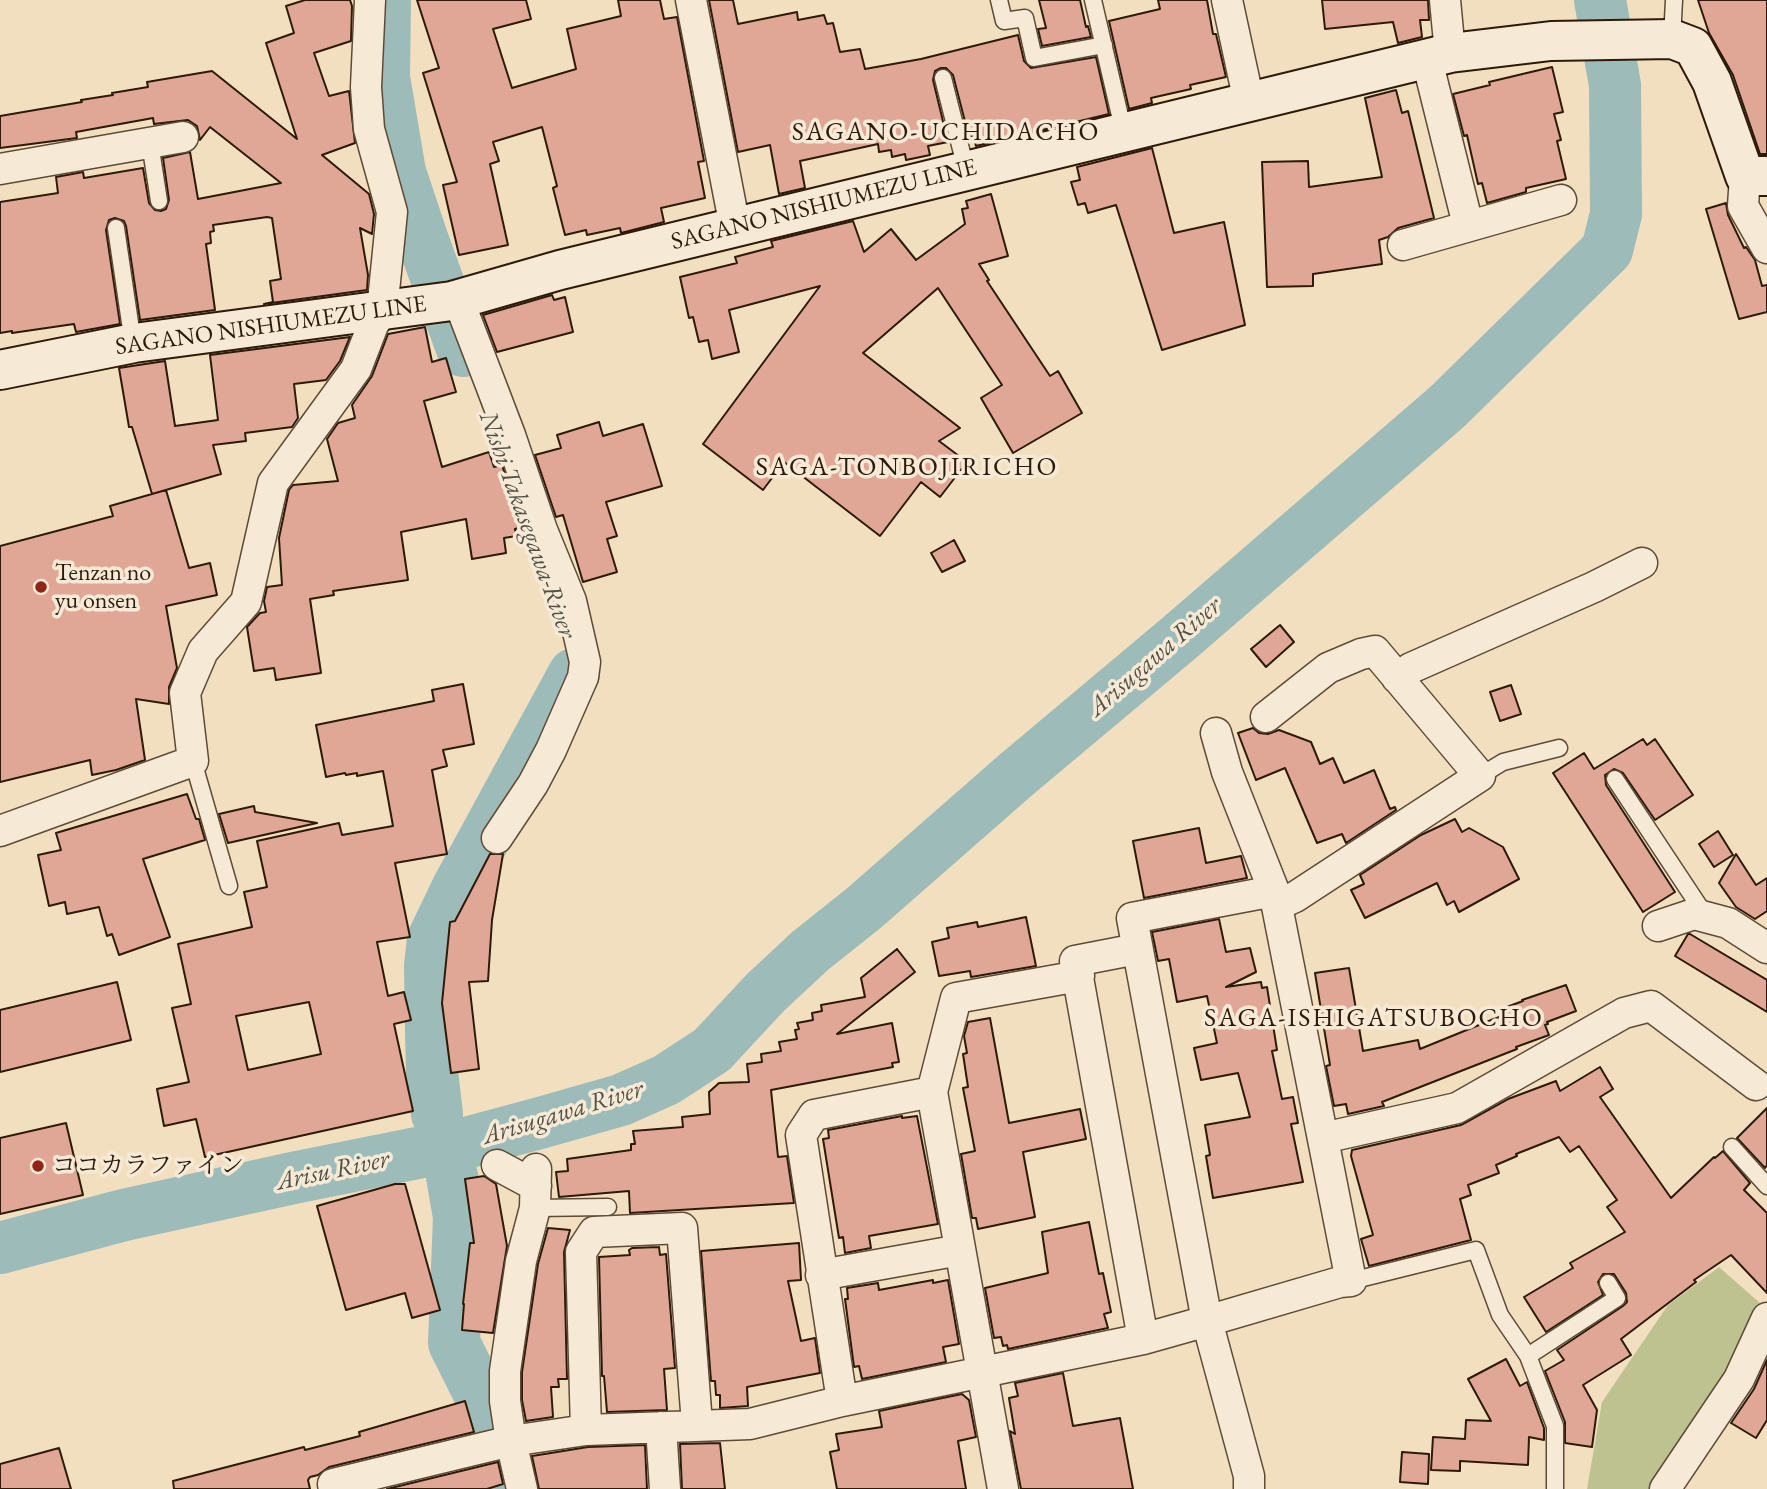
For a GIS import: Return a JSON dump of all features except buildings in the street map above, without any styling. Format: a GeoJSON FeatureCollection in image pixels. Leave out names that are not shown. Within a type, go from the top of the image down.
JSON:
{"type":"FeatureCollection","features":[{"type":"Feature","properties":{"kind":"main road","name":"SAGANO NISHIUMEZU LINE"},"geometry":{"type":"LineString","coordinates":[[0,370],[134,343],[449,301],[560,270],[966,169],[1439,56],[1564,41],[1654,39]]}},
{"type":"Feature","properties":{"kind":"main road"},"geometry":{"type":"LineString","coordinates":[[1654,39],[1693,47],[1756,176]]}},
{"type":"Feature","properties":{"kind":"street"},"geometry":{"type":"LineString","coordinates":[[0,831],[193,761],[185,693],[203,651],[246,602],[273,483],[356,369],[373,325],[382,311],[392,212],[369,128],[366,87],[370,0]]}},
{"type":"Feature","properties":{"kind":"street"},"geometry":{"type":"LineString","coordinates":[[691,0],[735,227]]}},
{"type":"Feature","properties":{"kind":"street"},"geometry":{"type":"LineString","coordinates":[[1227,0],[1249,102]]}},
{"type":"Feature","properties":{"kind":"street"},"geometry":{"type":"LineString","coordinates":[[1445,0],[1439,56],[1468,225]]}},
{"type":"Feature","properties":{"kind":"street"},"geometry":{"type":"LineString","coordinates":[[0,169],[183,137]]}},
{"type":"Feature","properties":{"kind":"street"},"geometry":{"type":"LineString","coordinates":[[1756,176],[1743,206],[1767,248]]}},
{"type":"Feature","properties":{"kind":"street"},"geometry":{"type":"LineString","coordinates":[[1403,245],[1561,200]]}},
{"type":"Feature","properties":{"kind":"street"},"geometry":{"type":"LineString","coordinates":[[449,301],[510,435],[542,530],[572,601],[585,662],[579,688],[551,750],[533,784],[497,838]]}},
{"type":"Feature","properties":{"kind":"street"},"geometry":{"type":"LineString","coordinates":[[1397,678],[1411,668],[1642,563]]}},
{"type":"Feature","properties":{"kind":"street"},"geometry":{"type":"LineString","coordinates":[[1249,1489],[1249,1476],[1207,1321],[1132,918],[1295,897],[1480,776],[1375,651],[1328,668],[1266,717]]}},
{"type":"Feature","properties":{"kind":"street"},"geometry":{"type":"LineString","coordinates":[[334,1489],[333,1484],[500,1444],[586,1430],[750,1424],[842,1401],[1143,1339],[1351,1281],[1276,898],[1227,772],[1216,733]]}},
{"type":"Feature","properties":{"kind":"street"},"geometry":{"type":"LineString","coordinates":[[1658,926],[1694,914],[1728,923],[1767,948]]}},
{"type":"Feature","properties":{"kind":"street"},"geometry":{"type":"LineString","coordinates":[[1137,949],[1075,961],[1143,1339]]}},
{"type":"Feature","properties":{"kind":"street"},"geometry":{"type":"LineString","coordinates":[[1003,1489],[932,1092],[956,998],[1079,976]]}},
{"type":"Feature","properties":{"kind":"street"},"geometry":{"type":"LineString","coordinates":[[1323,1138],[1457,1108],[1624,1013],[1651,1006],[1756,1085]]}},
{"type":"Feature","properties":{"kind":"street"},"geometry":{"type":"LineString","coordinates":[[842,1401],[801,1135],[814,1115],[932,1092]]}},
{"type":"Feature","properties":{"kind":"street"},"geometry":{"type":"LineString","coordinates":[[497,1165],[536,1188],[521,1261],[505,1371],[500,1444],[522,1489]]}},
{"type":"Feature","properties":{"kind":"street"},"geometry":{"type":"LineString","coordinates":[[586,1430],[580,1252],[594,1232],[682,1228],[697,1424]]}},
{"type":"Feature","properties":{"kind":"street"},"geometry":{"type":"LineString","coordinates":[[821,1275],[960,1250]]}},
{"type":"Feature","properties":{"kind":"street"},"geometry":{"type":"LineString","coordinates":[[1665,1489],[1739,1379],[1767,1318]]}},
{"type":"Feature","properties":{"kind":"street"},"geometry":{"type":"LineString","coordinates":[[661,1427],[665,1489]]}},
{"type":"Feature","properties":{"kind":"lane"},"geometry":{"type":"LineString","coordinates":[[999,0],[1003,21],[1025,18],[1034,58],[1104,45]]}},
{"type":"Feature","properties":{"kind":"lane"},"geometry":{"type":"LineString","coordinates":[[1093,0],[1124,133]]}},
{"type":"Feature","properties":{"kind":"lane"},"geometry":{"type":"LineString","coordinates":[[1654,39],[1674,0]]}},
{"type":"Feature","properties":{"kind":"lane"},"geometry":{"type":"LineString","coordinates":[[943,78],[966,169]]}},
{"type":"Feature","properties":{"kind":"lane"},"geometry":{"type":"LineString","coordinates":[[150,143],[159,201]]}},
{"type":"Feature","properties":{"kind":"lane"},"geometry":{"type":"LineString","coordinates":[[116,228],[134,343]]}},
{"type":"Feature","properties":{"kind":"lane"},"geometry":{"type":"LineString","coordinates":[[1480,776],[1503,762],[1559,748]]}},
{"type":"Feature","properties":{"kind":"lane"},"geometry":{"type":"LineString","coordinates":[[193,761],[229,887]]}},
{"type":"Feature","properties":{"kind":"lane"},"geometry":{"type":"LineString","coordinates":[[1615,779],[1707,918]]}},
{"type":"Feature","properties":{"kind":"lane"},"geometry":{"type":"LineString","coordinates":[[1732,1147],[1767,1186]]}},
{"type":"Feature","properties":{"kind":"lane"},"geometry":{"type":"LineString","coordinates":[[536,1188],[608,1207]]}},
{"type":"Feature","properties":{"kind":"lane"},"geometry":{"type":"LineString","coordinates":[[1351,1281],[1476,1250],[1500,1315],[1528,1356],[1555,1426],[1555,1489]]}},
{"type":"Feature","properties":{"kind":"lane"},"geometry":{"type":"LineString","coordinates":[[1528,1356],[1617,1298],[1608,1283]]}},
{"type":"Feature","properties":{"kind":"green space"},"geometry":{"type":"Polygon","coordinates":[[[1719,1267],[1761,1304],[1725,1385],[1658,1489],[1587,1489],[1602,1402],[1668,1305],[1719,1267]]]}},
{"type":"Feature","properties":{"kind":"waterway","name":"Nishi Takasegawa River"},"geometry":{"type":"LineString","coordinates":[[385,0],[384,77],[400,172],[463,351]]}},
{"type":"Feature","properties":{"kind":"waterway","name":"Arisugawa River"},"geometry":{"type":"LineString","coordinates":[[0,1248],[124,1215],[462,1144],[540,1123],[621,1100],[666,1080],[712,1050],[765,993],[810,951],[864,908],[1447,407],[1607,250],[1616,214],[1615,85],[1600,0]]}},
{"type":"Feature","properties":{"kind":"waterway","name":"Nishi Takasegawa River"},"geometry":{"type":"LineString","coordinates":[[437,1114],[431,1031],[430,966],[433,939],[457,889],[574,674]]}},
{"type":"Feature","properties":{"kind":"waterway","name":"Nishi Takasegawa River"},"geometry":{"type":"LineString","coordinates":[[452,1176],[459,1217],[454,1343],[485,1405],[502,1460],[507,1489]]}},
{"type":"Feature","properties":{"kind":"place","name":"Tenzan no yu onsen"},"geometry":{"type":"Point","coordinates":[41,587]}},
{"type":"Feature","properties":{"kind":"place","name":"ココカラファイン"},"geometry":{"type":"Point","coordinates":[38,1166]}},
{"type":"Feature","properties":{"kind":"district","name":"SAGANO-UCHIDACHO"},"geometry":{"type":"Point","coordinates":[946,133]}},
{"type":"Feature","properties":{"kind":"district","name":"SAGA-TONBOJIRICHO"},"geometry":{"type":"Point","coordinates":[907,468]}},
{"type":"Feature","properties":{"kind":"district","name":"SAGA-ISHIGATSUBOCHO"},"geometry":{"type":"Point","coordinates":[1374,1019]}},
{"type":"Feature","properties":{"kind":"water label","name":"Arisu River"},"geometry":{"type":"Point","coordinates":[333,1171]}}]}
